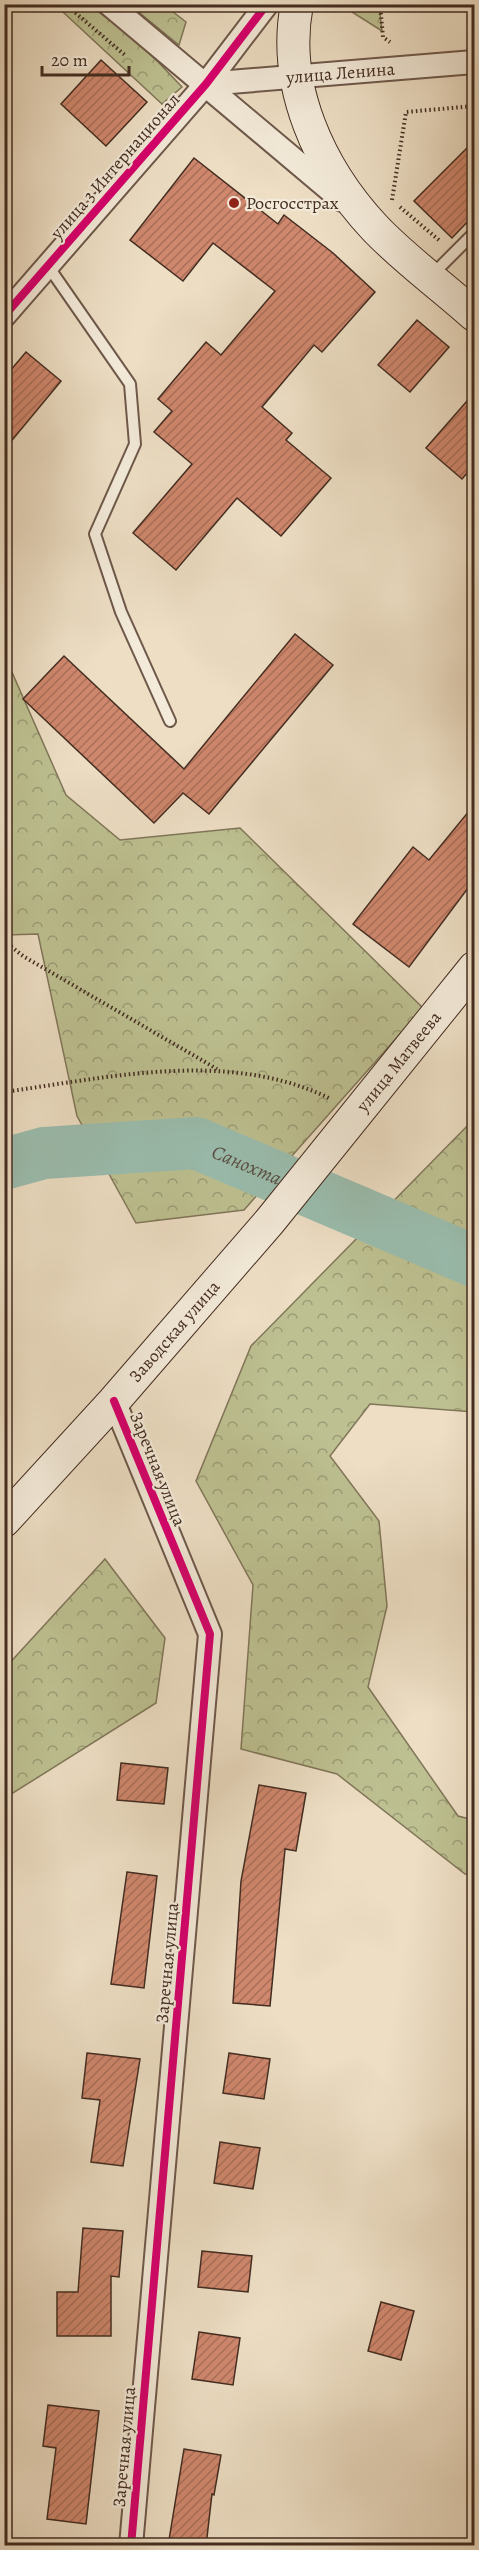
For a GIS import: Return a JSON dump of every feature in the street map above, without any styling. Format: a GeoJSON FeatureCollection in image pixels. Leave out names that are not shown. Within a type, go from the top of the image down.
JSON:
{"type":"FeatureCollection","features":[{"type":"Feature","properties":{"kind":"main road"},"geometry":{"type":"LineString","coordinates":[[297,4],[296,76],[303,107],[331,171],[375,228],[474,315]]}},
{"type":"Feature","properties":{"kind":"main road","name":"улица Матвеева"},"geometry":{"type":"LineString","coordinates":[[270,1221],[474,968]]}},
{"type":"Feature","properties":{"kind":"main road","name":"Заводская улица"},"geometry":{"type":"LineString","coordinates":[[4,1521],[114,1401],[270,1221]]}},
{"type":"Feature","properties":{"kind":"street"},"geometry":{"type":"LineString","coordinates":[[109,4],[375,228]]}},
{"type":"Feature","properties":{"kind":"street","name":"улица 3 Интернационал"},"geometry":{"type":"LineString","coordinates":[[4,316],[206,84],[267,4]]}},
{"type":"Feature","properties":{"kind":"street","name":"улица Ленина"},"geometry":{"type":"LineString","coordinates":[[206,84],[474,62]]}},
{"type":"Feature","properties":{"kind":"street","name":"Заречная улица"},"geometry":{"type":"LineString","coordinates":[[114,1401],[210,1634],[131,2546]]}},
{"type":"Feature","properties":{"kind":"lane"},"geometry":{"type":"LineString","coordinates":[[431,276],[474,233]]}},
{"type":"Feature","properties":{"kind":"lane"},"geometry":{"type":"LineString","coordinates":[[48,266],[130,384],[135,444],[95,534],[121,612],[170,721]]}},
{"type":"Feature","properties":{"kind":"path"},"geometry":{"type":"LineString","coordinates":[[380,4],[383,37]]}},
{"type":"Feature","properties":{"kind":"path"},"geometry":{"type":"LineString","coordinates":[[454,252],[391,199],[406,112],[474,106]]}},
{"type":"Feature","properties":{"kind":"path"},"geometry":{"type":"LineString","coordinates":[[4,941],[23,956],[218,1069]]}},
{"type":"Feature","properties":{"kind":"path"},"geometry":{"type":"LineString","coordinates":[[4,1092],[147,1072],[218,1069],[303,1085],[352,1120]]}},
{"type":"Feature","properties":{"kind":"green space"},"geometry":{"type":"Polygon","coordinates":[[[65,5],[89,5],[139,42],[182,87],[162,104],[63,12],[65,5]]]}},
{"type":"Feature","properties":{"kind":"green space"},"geometry":{"type":"Polygon","coordinates":[[[130,5],[164,5],[186,22],[179,45],[130,5]]]}},
{"type":"Feature","properties":{"kind":"green space"},"geometry":{"type":"Polygon","coordinates":[[[351,5],[379,5],[382,31],[352,12],[351,5]]]}},
{"type":"Feature","properties":{"kind":"green space"},"geometry":{"type":"Polygon","coordinates":[[[4,670],[11,670],[66,795],[120,840],[240,828],[423,1008],[244,1210],[136,1223],[77,1116],[38,934],[5,935],[4,670]]]}},
{"type":"Feature","properties":{"kind":"green space"},"geometry":{"type":"Polygon","coordinates":[[[474,1119],[474,1412],[370,1404],[330,1456],[379,1521],[387,1606],[368,1687],[458,1816],[474,1820],[474,1874],[465,1874],[337,1774],[241,1749],[253,1585],[196,1481],[251,1346],[474,1119]]]}},
{"type":"Feature","properties":{"kind":"green space"},"geometry":{"type":"Polygon","coordinates":[[[105,1559],[165,1638],[156,1703],[5,1798],[5,1668],[105,1559]]]}},
{"type":"Feature","properties":{"kind":"shaded area"},"geometry":{"type":"Polygon","coordinates":[[[44,1153],[5,1170],[5,1156],[44,1153]]]}},
{"type":"Feature","properties":{"kind":"building"},"geometry":{"type":"Polygon","coordinates":[[[101,60],[147,102],[106,146],[61,104],[101,60]]]}},
{"type":"Feature","properties":{"kind":"building"},"geometry":{"type":"Polygon","coordinates":[[[474,141],[474,215],[452,238],[414,201],[474,141]]]}},
{"type":"Feature","properties":{"kind":"building"},"geometry":{"type":"Polygon","coordinates":[[[194,158],[278,224],[284,215],[333,253],[375,292],[322,352],[314,345],[262,407],[292,433],[286,440],[331,478],[281,536],[237,498],[176,570],[133,533],[192,464],[154,432],[172,411],[158,399],[206,342],[221,355],[275,291],[213,243],[183,281],[130,240],[194,158]]]}},
{"type":"Feature","properties":{"kind":"building"},"geometry":{"type":"Polygon","coordinates":[[[417,320],[449,347],[410,392],[378,365],[417,320]]]}},
{"type":"Feature","properties":{"kind":"building"},"geometry":{"type":"Polygon","coordinates":[[[26,352],[61,381],[4,450],[4,378],[26,352]]]}},
{"type":"Feature","properties":{"kind":"building"},"geometry":{"type":"Polygon","coordinates":[[[474,393],[474,465],[462,479],[426,448],[474,393]]]}},
{"type":"Feature","properties":{"kind":"building"},"geometry":{"type":"Polygon","coordinates":[[[295,634],[333,665],[209,814],[183,793],[154,823],[23,699],[64,656],[184,769],[295,634]]]}},
{"type":"Feature","properties":{"kind":"building"},"geometry":{"type":"Polygon","coordinates":[[[474,805],[474,880],[409,967],[353,924],[413,847],[429,860],[474,805]]]}},
{"type":"Feature","properties":{"kind":"building"},"geometry":{"type":"Polygon","coordinates":[[[121,1763],[168,1768],[164,1804],[117,1800],[121,1763]]]}},
{"type":"Feature","properties":{"kind":"building"},"geometry":{"type":"Polygon","coordinates":[[[259,1785],[306,1793],[296,1851],[285,1849],[270,2006],[233,2003],[241,1881],[259,1785]]]}},
{"type":"Feature","properties":{"kind":"building"},"geometry":{"type":"Polygon","coordinates":[[[127,1872],[157,1876],[144,1988],[111,1984],[127,1872]]]}},
{"type":"Feature","properties":{"kind":"building"},"geometry":{"type":"Polygon","coordinates":[[[87,2053],[140,2059],[123,2166],[91,2162],[100,2100],[82,2098],[87,2053]]]}},
{"type":"Feature","properties":{"kind":"building"},"geometry":{"type":"Polygon","coordinates":[[[229,2053],[270,2059],[264,2099],[223,2093],[229,2053]]]}},
{"type":"Feature","properties":{"kind":"building"},"geometry":{"type":"Polygon","coordinates":[[[220,2142],[260,2148],[253,2189],[214,2183],[220,2142]]]}},
{"type":"Feature","properties":{"kind":"building"},"geometry":{"type":"Polygon","coordinates":[[[83,2228],[123,2231],[119,2277],[111,2276],[111,2336],[57,2336],[57,2292],[78,2292],[83,2228]]]}},
{"type":"Feature","properties":{"kind":"building"},"geometry":{"type":"Polygon","coordinates":[[[202,2251],[252,2256],[248,2292],[198,2287],[202,2251]]]}},
{"type":"Feature","properties":{"kind":"building"},"geometry":{"type":"Polygon","coordinates":[[[381,2302],[414,2311],[401,2360],[368,2351],[381,2302]]]}},
{"type":"Feature","properties":{"kind":"building"},"geometry":{"type":"Polygon","coordinates":[[[199,2332],[240,2338],[233,2385],[192,2379],[199,2332]]]}},
{"type":"Feature","properties":{"kind":"building"},"geometry":{"type":"Polygon","coordinates":[[[48,2405],[99,2411],[86,2524],[47,2519],[56,2448],[43,2446],[48,2405]]]}},
{"type":"Feature","properties":{"kind":"building"},"geometry":{"type":"Polygon","coordinates":[[[184,2449],[221,2455],[214,2495],[212,2494],[206,2546],[168,2546],[184,2449]]]}},
{"type":"Feature","properties":{"kind":"waterway","name":"Санохта"},"geometry":{"type":"LineString","coordinates":[[4,1164],[44,1153],[196,1143],[474,1261]]}},
{"type":"Feature","properties":{"kind":"cycle path"},"geometry":{"type":"LineString","coordinates":[[4,316],[206,84],[267,4]]}},
{"type":"Feature","properties":{"kind":"cycle path"},"geometry":{"type":"LineString","coordinates":[[114,1401],[210,1634],[131,2546]]}},
{"type":"Feature","properties":{"kind":"place","name":"Росгосстрах"},"geometry":{"type":"Point","coordinates":[234,203]}}]}
